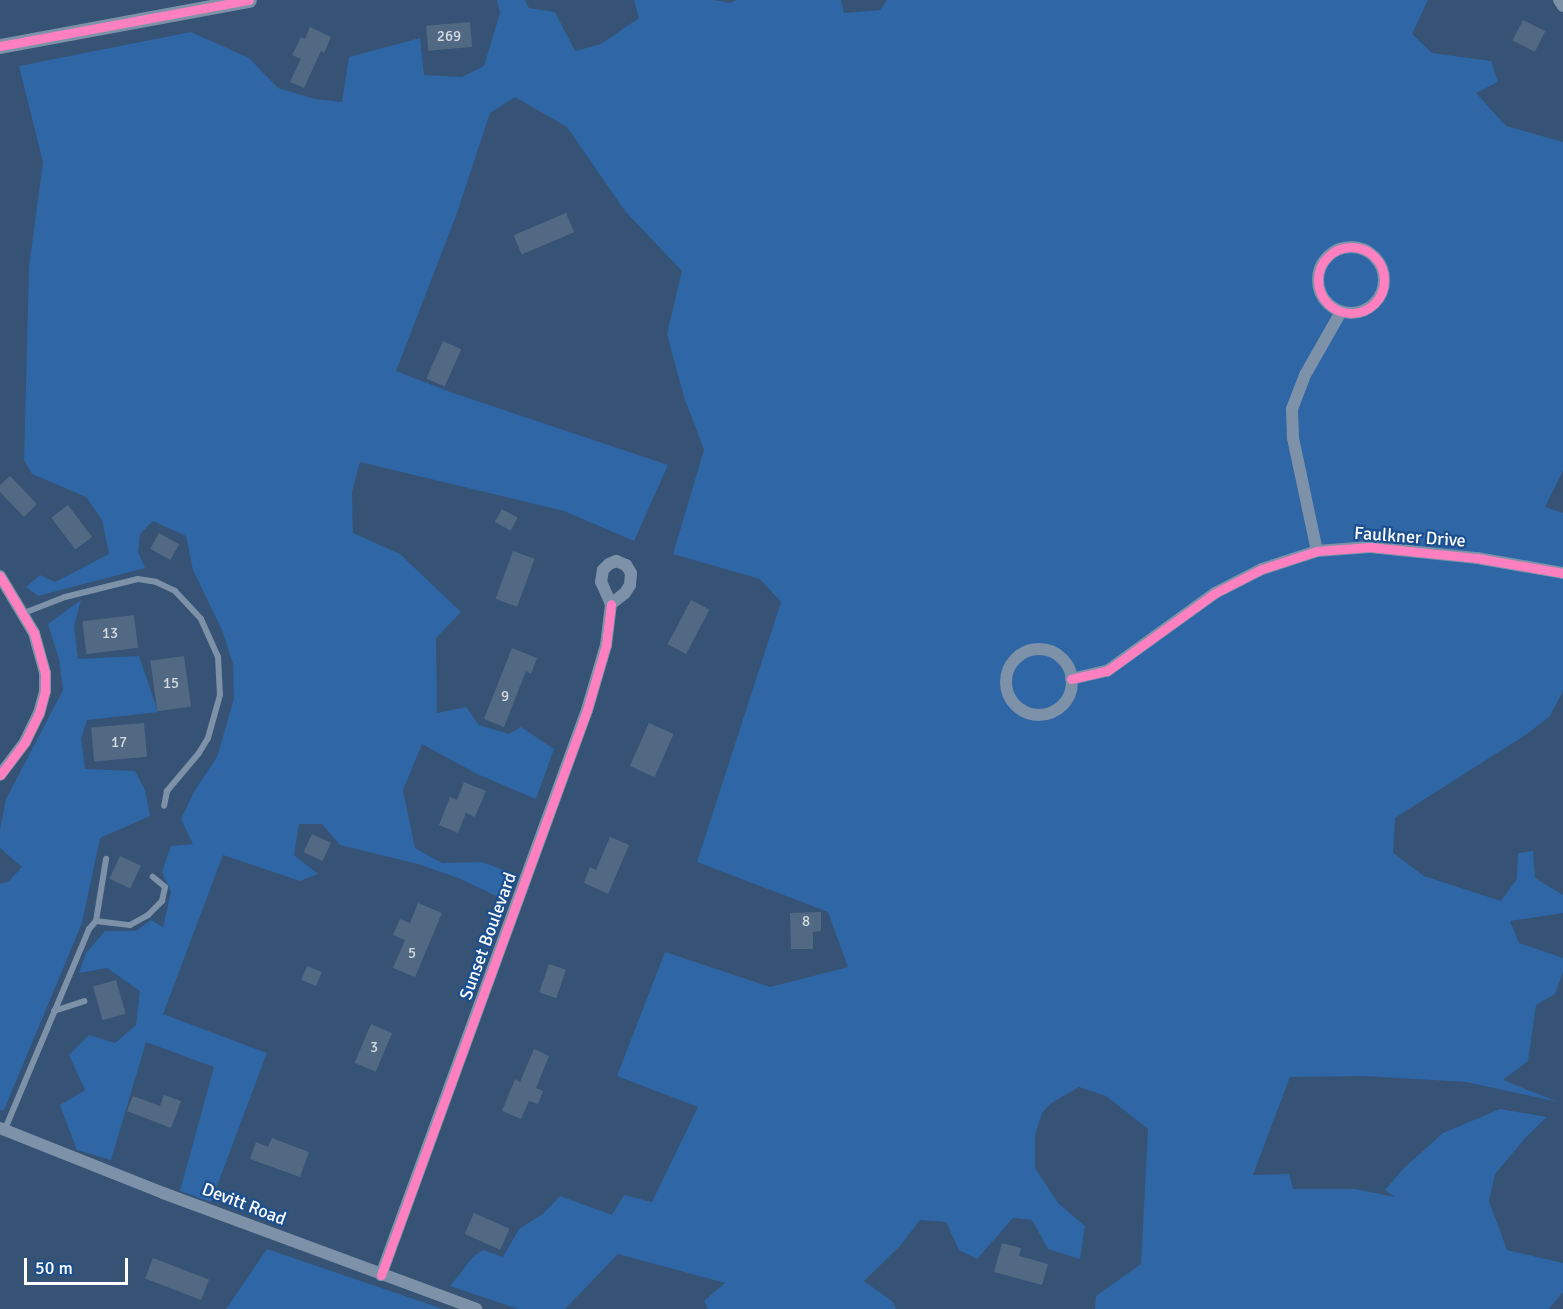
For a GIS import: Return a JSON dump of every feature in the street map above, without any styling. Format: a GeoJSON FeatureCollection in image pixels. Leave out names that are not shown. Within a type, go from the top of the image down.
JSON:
{"type":"FeatureCollection","features":[{"type":"Feature","properties":{"kind":"street"},"geometry":{"type":"LineString","coordinates":[[0,45],[249,0]]}},
{"type":"Feature","properties":{"kind":"street"},"geometry":{"type":"LineString","coordinates":[[1559,0],[1563,6]]}},
{"type":"Feature","properties":{"kind":"street"},"geometry":{"type":"LineString","coordinates":[[1358,248],[1374,256],[1379,263],[1383,271],[1384,288],[1381,296],[1369,308],[1354,314],[1341,312],[1324,300],[1320,292],[1319,275],[1326,259],[1333,253],[1341,249],[1358,248]]}},
{"type":"Feature","properties":{"kind":"street"},"geometry":{"type":"LineString","coordinates":[[1317,551],[1293,438],[1292,409],[1305,375],[1341,312]]}},
{"type":"Feature","properties":{"kind":"street","name":"Faulkner Drive"},"geometry":{"type":"LineString","coordinates":[[1071,679],[1107,671],[1215,593],[1262,569],[1317,551],[1370,547],[1477,558],[1563,573]]}},
{"type":"Feature","properties":{"kind":"street"},"geometry":{"type":"LineString","coordinates":[[0,576],[34,633],[45,673],[45,691],[39,713],[25,742],[0,775]]}},
{"type":"Feature","properties":{"kind":"street","name":"Sunset Boulevard"},"geometry":{"type":"LineString","coordinates":[[381,1275],[587,710],[606,645],[611,604]]}},
{"type":"Feature","properties":{"kind":"street"},"geometry":{"type":"LineString","coordinates":[[1033,650],[1051,652],[1059,656],[1069,670],[1071,679],[1071,688],[1064,703],[1043,715],[1035,715],[1020,709],[1006,689],[1011,664],[1025,652],[1033,650]]}},
{"type":"Feature","properties":{"kind":"street","name":"Devitt Road"},"geometry":{"type":"LineString","coordinates":[[2,1128],[381,1275],[476,1309]]}},
{"type":"Feature","properties":{"kind":"lane"},"geometry":{"type":"LineString","coordinates":[[24,613],[65,597],[138,579],[156,582],[175,591],[201,619],[218,657],[220,695],[208,738],[199,753],[167,791],[164,806]]}},
{"type":"Feature","properties":{"kind":"lane"},"geometry":{"type":"LineString","coordinates":[[2,1128],[89,929],[96,921],[106,859]]}},
{"type":"Feature","properties":{"kind":"lane"},"geometry":{"type":"LineString","coordinates":[[96,921],[130,925],[147,915],[162,901],[165,887],[153,877]]}},
{"type":"Feature","properties":{"kind":"lane"},"geometry":{"type":"LineString","coordinates":[[54,1011],[84,1001]]}},
{"type":"Feature","properties":{"kind":"shaded area"},"geometry":{"type":"Polygon","coordinates":[[[497,0],[525,0],[529,8],[555,12],[575,51],[601,44],[639,18],[634,0],[713,0],[731,3],[736,0],[841,0],[844,13],[880,10],[887,0],[1428,0],[1412,34],[1432,53],[1491,61],[1498,82],[1476,93],[1506,126],[1563,142],[1563,471],[1545,507],[1563,513],[1563,691],[1550,716],[1527,734],[1395,818],[1393,853],[1424,876],[1501,901],[1517,879],[1518,853],[1533,851],[1535,878],[1563,895],[1563,913],[1510,921],[1519,943],[1563,958],[1563,972],[1555,994],[1536,1005],[1528,1061],[1503,1080],[1558,1102],[1466,1082],[1365,1076],[1290,1077],[1253,1175],[1289,1174],[1293,1189],[1355,1189],[1395,1197],[1385,1190],[1404,1168],[1443,1133],[1500,1109],[1547,1117],[1527,1136],[1495,1174],[1489,1201],[1507,1250],[1563,1263],[1563,1292],[1549,1309],[1095,1309],[1096,1296],[1141,1264],[1148,1129],[1106,1096],[1079,1087],[1050,1104],[1042,1113],[1035,1135],[1035,1168],[1058,1203],[1085,1226],[1080,1259],[1048,1249],[1032,1220],[1013,1218],[977,1259],[959,1250],[946,1222],[920,1220],[900,1246],[864,1281],[893,1302],[896,1309],[708,1309],[704,1301],[725,1283],[618,1254],[565,1309],[518,1309],[450,1286],[473,1257],[483,1250],[503,1257],[519,1229],[543,1214],[560,1196],[612,1215],[624,1195],[652,1202],[698,1107],[617,1076],[665,952],[770,987],[848,967],[828,912],[697,862],[781,602],[760,579],[673,554],[704,450],[684,397],[667,334],[682,271],[625,211],[567,127],[515,97],[490,113],[456,216],[396,371],[453,393],[668,465],[634,541],[564,511],[360,462],[352,492],[353,533],[400,554],[461,612],[436,638],[437,713],[466,707],[479,725],[509,734],[521,727],[554,749],[536,799],[477,774],[422,744],[403,790],[415,848],[442,863],[482,862],[515,874],[502,899],[461,879],[418,864],[340,845],[322,824],[299,824],[294,855],[318,874],[300,881],[223,855],[163,1014],[267,1053],[211,1202],[180,1191],[214,1067],[146,1042],[111,1160],[77,1150],[60,1105],[85,1090],[69,1055],[89,1035],[115,1043],[136,1025],[140,991],[107,968],[79,973],[86,953],[105,931],[136,931],[151,920],[163,927],[171,892],[162,872],[171,846],[193,844],[181,819],[195,790],[217,757],[234,699],[233,664],[222,630],[193,570],[186,536],[153,521],[140,534],[138,552],[145,568],[38,596],[26,587],[40,575],[55,582],[109,554],[102,520],[86,497],[32,474],[24,460],[29,267],[43,162],[19,66],[191,32],[249,58],[278,88],[315,99],[342,102],[349,57],[420,38],[424,75],[462,77],[484,66],[500,13],[497,0]]]}},
{"type":"Feature","properties":{"kind":"shaded area"},"geometry":{"type":"Polygon","coordinates":[[[81,600],[74,626],[78,659],[139,656],[158,712],[87,720],[81,738],[85,769],[135,771],[145,790],[150,816],[100,838],[82,923],[4,1110],[0,1110],[0,884],[9,881],[22,867],[0,848],[0,829],[6,799],[63,690],[59,659],[48,624],[81,600]]]}},
{"type":"Feature","properties":{"kind":"shaded area"},"geometry":{"type":"Polygon","coordinates":[[[267,1249],[443,1309],[226,1309],[267,1249]]]}},
{"type":"Feature","properties":{"kind":"building"},"geometry":{"type":"Polygon","coordinates":[[[1523,20],[1545,31],[1535,52],[1513,40],[1523,20]]]}},
{"type":"Feature","properties":{"kind":"building"},"geometry":{"type":"Polygon","coordinates":[[[470,22],[472,47],[428,51],[426,26],[470,22]]]}},
{"type":"Feature","properties":{"kind":"building"},"geometry":{"type":"Polygon","coordinates":[[[310,27],[331,37],[324,53],[321,51],[304,88],[290,82],[301,59],[292,55],[301,37],[305,39],[310,27]]]}},
{"type":"Feature","properties":{"kind":"building"},"geometry":{"type":"Polygon","coordinates":[[[566,213],[574,232],[522,255],[514,235],[566,213]]]}},
{"type":"Feature","properties":{"kind":"building"},"geometry":{"type":"Polygon","coordinates":[[[443,341],[461,349],[445,387],[426,378],[443,341]]]}},
{"type":"Feature","properties":{"kind":"building"},"geometry":{"type":"Polygon","coordinates":[[[10,476],[37,504],[24,517],[0,492],[0,485],[10,476]]]}},
{"type":"Feature","properties":{"kind":"building"},"geometry":{"type":"Polygon","coordinates":[[[68,505],[92,537],[75,550],[51,518],[68,505]]]}},
{"type":"Feature","properties":{"kind":"building"},"geometry":{"type":"Polygon","coordinates":[[[502,509],[518,518],[510,531],[495,522],[502,509]]]}},
{"type":"Feature","properties":{"kind":"building"},"geometry":{"type":"Polygon","coordinates":[[[159,533],[179,544],[170,560],[150,549],[159,533]]]}},
{"type":"Feature","properties":{"kind":"building"},"geometry":{"type":"Polygon","coordinates":[[[513,551],[535,559],[517,607],[496,599],[513,551]]]}},
{"type":"Feature","properties":{"kind":"building"},"geometry":{"type":"Polygon","coordinates":[[[691,600],[710,610],[686,654],[668,644],[691,600]]]}},
{"type":"Feature","properties":{"kind":"building"},"geometry":{"type":"Polygon","coordinates":[[[134,615],[138,648],[86,654],[82,621],[134,615]]]}},
{"type":"Feature","properties":{"kind":"building"},"geometry":{"type":"Polygon","coordinates":[[[512,648],[537,658],[531,674],[526,671],[504,727],[484,719],[512,648]]]}},
{"type":"Feature","properties":{"kind":"building"},"geometry":{"type":"Polygon","coordinates":[[[184,656],[191,707],[157,711],[150,661],[184,656]]]}},
{"type":"Feature","properties":{"kind":"building"},"geometry":{"type":"Polygon","coordinates":[[[144,723],[147,757],[94,761],[91,728],[144,723]]]}},
{"type":"Feature","properties":{"kind":"building"},"geometry":{"type":"Polygon","coordinates":[[[649,723],[674,734],[655,777],[630,766],[649,723]]]}},
{"type":"Feature","properties":{"kind":"building"},"geometry":{"type":"Polygon","coordinates":[[[464,782],[486,791],[475,817],[466,813],[458,833],[439,825],[450,797],[457,800],[464,782]]]}},
{"type":"Feature","properties":{"kind":"building"},"geometry":{"type":"Polygon","coordinates":[[[312,834],[331,843],[323,861],[304,852],[312,834]]]}},
{"type":"Feature","properties":{"kind":"building"},"geometry":{"type":"Polygon","coordinates":[[[610,837],[629,845],[608,894],[584,883],[590,867],[596,870],[610,837]]]}},
{"type":"Feature","properties":{"kind":"building"},"geometry":{"type":"Polygon","coordinates":[[[120,856],[141,866],[130,888],[109,879],[120,856]]]}},
{"type":"Feature","properties":{"kind":"building"},"geometry":{"type":"Polygon","coordinates":[[[418,903],[442,913],[415,977],[393,968],[405,940],[393,935],[400,919],[410,923],[418,903]]]}},
{"type":"Feature","properties":{"kind":"building"},"geometry":{"type":"Polygon","coordinates":[[[821,912],[821,931],[813,932],[813,949],[791,949],[790,913],[821,912]]]}},
{"type":"Feature","properties":{"kind":"building"},"geometry":{"type":"Polygon","coordinates":[[[549,964],[566,970],[556,998],[539,992],[549,964]]]}},
{"type":"Feature","properties":{"kind":"building"},"geometry":{"type":"Polygon","coordinates":[[[307,966],[322,972],[316,986],[301,980],[307,966]]]}},
{"type":"Feature","properties":{"kind":"building"},"geometry":{"type":"Polygon","coordinates":[[[116,980],[126,1014],[103,1020],[93,987],[116,980]]]}},
{"type":"Feature","properties":{"kind":"building"},"geometry":{"type":"Polygon","coordinates":[[[371,1024],[392,1033],[376,1072],[355,1063],[371,1024]]]}},
{"type":"Feature","properties":{"kind":"building"},"geometry":{"type":"Polygon","coordinates":[[[534,1049],[549,1056],[536,1088],[543,1091],[538,1104],[529,1101],[521,1119],[502,1111],[515,1079],[520,1082],[534,1049]]]}},
{"type":"Feature","properties":{"kind":"building"},"geometry":{"type":"Polygon","coordinates":[[[164,1095],[181,1101],[171,1128],[127,1111],[133,1096],[160,1106],[164,1095]]]}},
{"type":"Feature","properties":{"kind":"building"},"geometry":{"type":"Polygon","coordinates":[[[272,1138],[309,1152],[300,1177],[250,1159],[256,1142],[268,1147],[272,1138]]]}},
{"type":"Feature","properties":{"kind":"building"},"geometry":{"type":"Polygon","coordinates":[[[474,1213],[510,1229],[500,1250],[465,1234],[474,1213]]]}},
{"type":"Feature","properties":{"kind":"building"},"geometry":{"type":"Polygon","coordinates":[[[1002,1243],[1021,1248],[1019,1256],[1048,1264],[1042,1285],[994,1272],[1002,1243]]]}},
{"type":"Feature","properties":{"kind":"building"},"geometry":{"type":"Polygon","coordinates":[[[153,1258],[209,1280],[201,1300],[145,1279],[153,1258]]]}},
{"type":"Feature","properties":{"kind":"cycle path"},"geometry":{"type":"LineString","coordinates":[[0,46],[249,0]]}},
{"type":"Feature","properties":{"kind":"cycle path"},"geometry":{"type":"LineString","coordinates":[[1351,247],[1364,250],[1374,257],[1381,267],[1384,280],[1381,293],[1374,303],[1364,310],[1351,313],[1338,310],[1328,303],[1321,293],[1318,280],[1321,267],[1328,257],[1338,250],[1351,247]]}},
{"type":"Feature","properties":{"kind":"cycle path"},"geometry":{"type":"LineString","coordinates":[[1071,679],[1107,671],[1215,593],[1262,569],[1317,551],[1370,547],[1477,558],[1563,573]]}},
{"type":"Feature","properties":{"kind":"cycle path"},"geometry":{"type":"LineString","coordinates":[[0,576],[34,633],[45,673],[45,691],[39,713],[25,742],[0,775]]}},
{"type":"Feature","properties":{"kind":"cycle path"},"geometry":{"type":"LineString","coordinates":[[381,1275],[587,710],[606,645],[611,604]]}}]}
